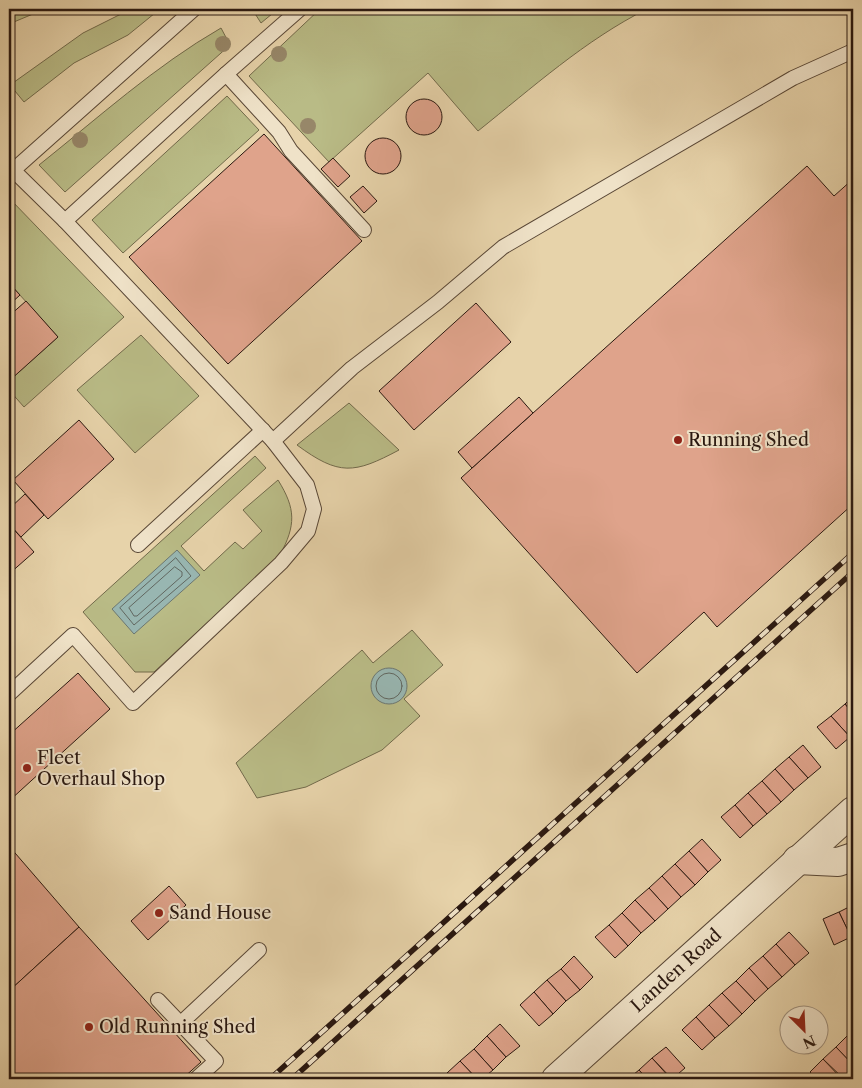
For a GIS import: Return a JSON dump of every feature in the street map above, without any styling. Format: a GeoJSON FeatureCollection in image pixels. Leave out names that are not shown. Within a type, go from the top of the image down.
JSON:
{"type":"FeatureCollection","features":[{"type":"Feature","properties":{"kind":"street","name":"Landen Road"},"geometry":{"type":"LineString","coordinates":[[556,1079],[853,811]]}},
{"type":"Feature","properties":{"kind":"street"},"geometry":{"type":"LineString","coordinates":[[797,860],[838,862],[853,857]]}},
{"type":"Feature","properties":{"kind":"lane"},"geometry":{"type":"LineString","coordinates":[[9,694],[73,634],[134,703],[281,563],[308,531],[314,508],[307,485],[273,440],[66,221],[11,172],[194,9]]}},
{"type":"Feature","properties":{"kind":"lane"},"geometry":{"type":"LineString","coordinates":[[66,221],[226,74],[300,9]]}},
{"type":"Feature","properties":{"kind":"lane"},"geometry":{"type":"LineString","coordinates":[[273,440],[352,368],[438,302],[503,248],[793,78],[853,52]]}},
{"type":"Feature","properties":{"kind":"lane"},"geometry":{"type":"LineString","coordinates":[[226,74],[279,132],[291,151],[364,230]]}},
{"type":"Feature","properties":{"kind":"lane"},"geometry":{"type":"LineString","coordinates":[[138,545],[263,430]]}},
{"type":"Feature","properties":{"kind":"lane"},"geometry":{"type":"LineString","coordinates":[[180,1024],[259,950]]}},
{"type":"Feature","properties":{"kind":"lane"},"geometry":{"type":"LineString","coordinates":[[158,1000],[216,1061],[196,1079]]}},
{"type":"Feature","properties":{"kind":"green space"},"geometry":{"type":"Polygon","coordinates":[[[9,9],[45,9],[9,24],[9,9]]]}},
{"type":"Feature","properties":{"kind":"green space"},"geometry":{"type":"Polygon","coordinates":[[[131,9],[160,9],[128,35],[74,63],[24,102],[10,85],[83,33],[131,9]]]}},
{"type":"Feature","properties":{"kind":"green space"},"geometry":{"type":"Polygon","coordinates":[[[252,9],[278,9],[261,23],[252,9]]]}},
{"type":"Feature","properties":{"kind":"green space"},"geometry":{"type":"Polygon","coordinates":[[[320,9],[647,9],[624,21],[581,50],[478,131],[428,73],[329,162],[249,76],[320,9]]]}},
{"type":"Feature","properties":{"kind":"green space"},"geometry":{"type":"Polygon","coordinates":[[[221,28],[230,45],[65,192],[39,165],[150,76],[221,28]]]}},
{"type":"Feature","properties":{"kind":"green space"},"geometry":{"type":"Polygon","coordinates":[[[227,96],[259,130],[123,253],[92,220],[227,96]]]}},
{"type":"Feature","properties":{"kind":"green space"},"geometry":{"type":"Polygon","coordinates":[[[10,199],[124,317],[24,407],[9,390],[9,381],[58,337],[9,283],[10,199]]]}},
{"type":"Feature","properties":{"kind":"green space"},"geometry":{"type":"Polygon","coordinates":[[[141,335],[199,396],[135,453],[77,390],[141,335]]]}},
{"type":"Feature","properties":{"kind":"green space"},"geometry":{"type":"Polygon","coordinates":[[[349,403],[399,450],[370,464],[347,468],[336,467],[324,462],[297,445],[349,403]]]}},
{"type":"Feature","properties":{"kind":"green space"},"geometry":{"type":"Polygon","coordinates":[[[255,456],[266,468],[181,546],[204,571],[235,542],[243,549],[262,531],[243,510],[278,480],[288,500],[292,517],[289,535],[280,555],[154,672],[135,672],[83,612],[255,456]]]}},
{"type":"Feature","properties":{"kind":"green space"},"geometry":{"type":"Polygon","coordinates":[[[412,630],[443,665],[404,699],[420,716],[382,750],[306,787],[257,798],[236,763],[362,650],[373,663],[412,630]]]}},
{"type":"Feature","properties":{"kind":"water"},"geometry":{"type":"Polygon","coordinates":[[[177,550],[200,575],[134,634],[112,609],[177,550]]]}},
{"type":"Feature","properties":{"kind":"water"},"geometry":{"type":"Polygon","coordinates":[[[389,668],[396,669],[402,673],[406,679],[406,693],[402,699],[396,703],[389,704],[382,703],[376,699],[372,693],[371,686],[372,679],[376,673],[382,669],[389,668]]]}},
{"type":"Feature","properties":{"kind":"building"},"geometry":{"type":"Polygon","coordinates":[[[424,99],[437,104],[442,117],[437,130],[424,135],[411,130],[406,117],[411,104],[424,99]]]}},
{"type":"Feature","properties":{"kind":"building"},"geometry":{"type":"Polygon","coordinates":[[[264,134],[362,241],[228,364],[129,257],[264,134]]]}},
{"type":"Feature","properties":{"kind":"building"},"geometry":{"type":"Polygon","coordinates":[[[383,138],[390,139],[396,143],[400,149],[400,163],[396,169],[390,173],[383,174],[376,173],[370,169],[366,163],[365,156],[366,149],[370,143],[376,139],[383,138]]]}},
{"type":"Feature","properties":{"kind":"building"},"geometry":{"type":"Polygon","coordinates":[[[333,158],[350,176],[338,187],[321,169],[333,158]]]}},
{"type":"Feature","properties":{"kind":"building","name":"Running Shed"},"geometry":{"type":"Polygon","coordinates":[[[807,166],[834,196],[853,179],[853,504],[717,627],[704,612],[637,673],[461,478],[807,166]]]}},
{"type":"Feature","properties":{"kind":"building"},"geometry":{"type":"Polygon","coordinates":[[[363,186],[377,201],[364,213],[350,197],[363,186]]]}},
{"type":"Feature","properties":{"kind":"building"},"geometry":{"type":"Polygon","coordinates":[[[9,283],[20,295],[9,305],[9,283]]]}},
{"type":"Feature","properties":{"kind":"building"},"geometry":{"type":"Polygon","coordinates":[[[26,301],[58,337],[9,381],[9,316],[26,301]]]}},
{"type":"Feature","properties":{"kind":"building"},"geometry":{"type":"Polygon","coordinates":[[[476,303],[511,342],[414,430],[379,391],[476,303]]]}},
{"type":"Feature","properties":{"kind":"building"},"geometry":{"type":"Polygon","coordinates":[[[519,397],[533,413],[472,468],[458,452],[519,397]]]}},
{"type":"Feature","properties":{"kind":"building"},"geometry":{"type":"Polygon","coordinates":[[[79,420],[114,459],[48,519],[13,480],[79,420]]]}},
{"type":"Feature","properties":{"kind":"building"},"geometry":{"type":"Polygon","coordinates":[[[25,494],[44,515],[21,537],[9,524],[9,509],[25,494]]]}},
{"type":"Feature","properties":{"kind":"building"},"geometry":{"type":"Polygon","coordinates":[[[9,524],[34,552],[9,574],[9,524]]]}},
{"type":"Feature","properties":{"kind":"building","name":"Fleet Overhaul Shop"},"geometry":{"type":"Polygon","coordinates":[[[78,673],[110,709],[9,801],[9,735],[78,673]]]}},
{"type":"Feature","properties":{"kind":"building"},"geometry":{"type":"Polygon","coordinates":[[[853,696],[853,714],[845,704],[853,696]]]}},
{"type":"Feature","properties":{"kind":"building"},"geometry":{"type":"Polygon","coordinates":[[[845,704],[853,714],[853,734],[850,737],[831,716],[845,704]]]}},
{"type":"Feature","properties":{"kind":"building"},"geometry":{"type":"Polygon","coordinates":[[[831,716],[850,737],[836,749],[817,727],[831,716]]]}},
{"type":"Feature","properties":{"kind":"building"},"geometry":{"type":"Polygon","coordinates":[[[803,745],[821,767],[808,778],[789,757],[803,745]]]}},
{"type":"Feature","properties":{"kind":"building"},"geometry":{"type":"Polygon","coordinates":[[[789,757],[808,778],[794,790],[775,769],[789,757]]]}},
{"type":"Feature","properties":{"kind":"building"},"geometry":{"type":"Polygon","coordinates":[[[775,769],[794,790],[781,802],[762,781],[775,769]]]}},
{"type":"Feature","properties":{"kind":"building"},"geometry":{"type":"Polygon","coordinates":[[[762,781],[781,802],[767,814],[748,793],[762,781]]]}},
{"type":"Feature","properties":{"kind":"building"},"geometry":{"type":"Polygon","coordinates":[[[748,793],[767,814],[753,826],[735,805],[748,793]]]}},
{"type":"Feature","properties":{"kind":"building"},"geometry":{"type":"Polygon","coordinates":[[[735,805],[753,826],[740,838],[721,817],[735,805]]]}},
{"type":"Feature","properties":{"kind":"building"},"geometry":{"type":"Polygon","coordinates":[[[702,839],[721,860],[708,872],[689,851],[702,839]]]}},
{"type":"Feature","properties":{"kind":"building"},"geometry":{"type":"Polygon","coordinates":[[[9,846],[79,927],[9,991],[9,846]]]}},
{"type":"Feature","properties":{"kind":"building"},"geometry":{"type":"Polygon","coordinates":[[[689,851],[708,872],[695,885],[675,864],[689,851]]]}},
{"type":"Feature","properties":{"kind":"building"},"geometry":{"type":"Polygon","coordinates":[[[675,864],[695,885],[681,897],[662,876],[675,864]]]}},
{"type":"Feature","properties":{"kind":"building"},"geometry":{"type":"Polygon","coordinates":[[[662,876],[681,897],[668,909],[649,888],[662,876]]]}},
{"type":"Feature","properties":{"kind":"building","name":"Sand House"},"geometry":{"type":"Polygon","coordinates":[[[169,886],[186,905],[148,940],[131,921],[169,886]]]}},
{"type":"Feature","properties":{"kind":"building"},"geometry":{"type":"Polygon","coordinates":[[[649,888],[668,909],[655,921],[635,900],[649,888]]]}},
{"type":"Feature","properties":{"kind":"building"},"geometry":{"type":"Polygon","coordinates":[[[635,900],[655,921],[641,933],[622,913],[635,900]]]}},
{"type":"Feature","properties":{"kind":"building"},"geometry":{"type":"Polygon","coordinates":[[[853,905],[853,936],[851,937],[839,912],[853,905]]]}},
{"type":"Feature","properties":{"kind":"building"},"geometry":{"type":"Polygon","coordinates":[[[839,912],[851,937],[834,945],[823,919],[839,912]]]}},
{"type":"Feature","properties":{"kind":"building"},"geometry":{"type":"Polygon","coordinates":[[[622,913],[641,933],[628,946],[609,925],[622,913]]]}},
{"type":"Feature","properties":{"kind":"building"},"geometry":{"type":"Polygon","coordinates":[[[609,925],[628,946],[615,958],[595,937],[609,925]]]}},
{"type":"Feature","properties":{"kind":"building","name":"Old Running Shed"},"geometry":{"type":"Polygon","coordinates":[[[79,927],[201,1062],[182,1079],[9,1079],[9,991],[79,927]]]}},
{"type":"Feature","properties":{"kind":"building"},"geometry":{"type":"Polygon","coordinates":[[[789,932],[809,953],[795,965],[776,944],[789,932]]]}},
{"type":"Feature","properties":{"kind":"building"},"geometry":{"type":"Polygon","coordinates":[[[776,944],[795,965],[782,977],[763,956],[776,944]]]}},
{"type":"Feature","properties":{"kind":"building"},"geometry":{"type":"Polygon","coordinates":[[[574,956],[593,977],[580,990],[561,969],[574,956]]]}},
{"type":"Feature","properties":{"kind":"building"},"geometry":{"type":"Polygon","coordinates":[[[763,956],[782,977],[768,989],[749,968],[763,956]]]}},
{"type":"Feature","properties":{"kind":"building"},"geometry":{"type":"Polygon","coordinates":[[[749,968],[768,989],[755,1001],[736,981],[749,968]]]}},
{"type":"Feature","properties":{"kind":"building"},"geometry":{"type":"Polygon","coordinates":[[[561,969],[580,990],[566,1001],[547,980],[561,969]]]}},
{"type":"Feature","properties":{"kind":"building"},"geometry":{"type":"Polygon","coordinates":[[[547,980],[566,1001],[553,1014],[534,992],[547,980]]]}},
{"type":"Feature","properties":{"kind":"building"},"geometry":{"type":"Polygon","coordinates":[[[736,981],[755,1001],[742,1014],[722,993],[736,981]]]}},
{"type":"Feature","properties":{"kind":"building"},"geometry":{"type":"Polygon","coordinates":[[[534,992],[553,1014],[539,1026],[520,1005],[534,992]]]}},
{"type":"Feature","properties":{"kind":"building"},"geometry":{"type":"Polygon","coordinates":[[[722,993],[742,1014],[729,1026],[709,1005],[722,993]]]}},
{"type":"Feature","properties":{"kind":"building"},"geometry":{"type":"Polygon","coordinates":[[[709,1005],[729,1026],[715,1038],[696,1017],[709,1005]]]}},
{"type":"Feature","properties":{"kind":"building"},"geometry":{"type":"Polygon","coordinates":[[[696,1017],[715,1038],[702,1050],[682,1030],[696,1017]]]}},
{"type":"Feature","properties":{"kind":"building"},"geometry":{"type":"Polygon","coordinates":[[[500,1024],[520,1046],[506,1057],[487,1036],[500,1024]]]}},
{"type":"Feature","properties":{"kind":"building"},"geometry":{"type":"Polygon","coordinates":[[[849,1034],[853,1039],[853,1065],[836,1047],[849,1034]]]}},
{"type":"Feature","properties":{"kind":"building"},"geometry":{"type":"Polygon","coordinates":[[[487,1036],[506,1057],[493,1070],[474,1049],[487,1036]]]}},
{"type":"Feature","properties":{"kind":"building"},"geometry":{"type":"Polygon","coordinates":[[[666,1047],[685,1068],[672,1079],[652,1058],[666,1047]]]}},
{"type":"Feature","properties":{"kind":"building"},"geometry":{"type":"Polygon","coordinates":[[[836,1047],[853,1065],[853,1070],[844,1079],[823,1059],[830,1056],[830,1053],[836,1047]]]}},
{"type":"Feature","properties":{"kind":"building"},"geometry":{"type":"Polygon","coordinates":[[[474,1049],[493,1070],[482,1079],[477,1079],[460,1061],[474,1049]]]}},
{"type":"Feature","properties":{"kind":"building"},"geometry":{"type":"Polygon","coordinates":[[[652,1058],[671,1079],[647,1079],[639,1070],[652,1058]]]}},
{"type":"Feature","properties":{"kind":"building"},"geometry":{"type":"Polygon","coordinates":[[[823,1059],[842,1079],[817,1079],[810,1072],[823,1059]]]}},
{"type":"Feature","properties":{"kind":"building"},"geometry":{"type":"Polygon","coordinates":[[[460,1061],[477,1079],[453,1079],[447,1073],[460,1061]]]}},
{"type":"Feature","properties":{"kind":"building"},"geometry":{"type":"Polygon","coordinates":[[[639,1070],[647,1079],[628,1079],[639,1070]]]}},
{"type":"Feature","properties":{"kind":"railway"},"geometry":{"type":"LineString","coordinates":[[270,1079],[853,553]]}},
{"type":"Feature","properties":{"kind":"railway"},"geometry":{"type":"LineString","coordinates":[[292,1079],[853,572]]}},
{"type":"Feature","properties":{"kind":"place","name":"Running Shed"},"geometry":{"type":"Point","coordinates":[678,440]}},
{"type":"Feature","properties":{"kind":"place","name":"Fleet Overhaul Shop"},"geometry":{"type":"Point","coordinates":[27,768]}},
{"type":"Feature","properties":{"kind":"place","name":"Sand House"},"geometry":{"type":"Point","coordinates":[159,913]}},
{"type":"Feature","properties":{"kind":"place","name":"Old Running Shed"},"geometry":{"type":"Point","coordinates":[89,1027]}}]}
